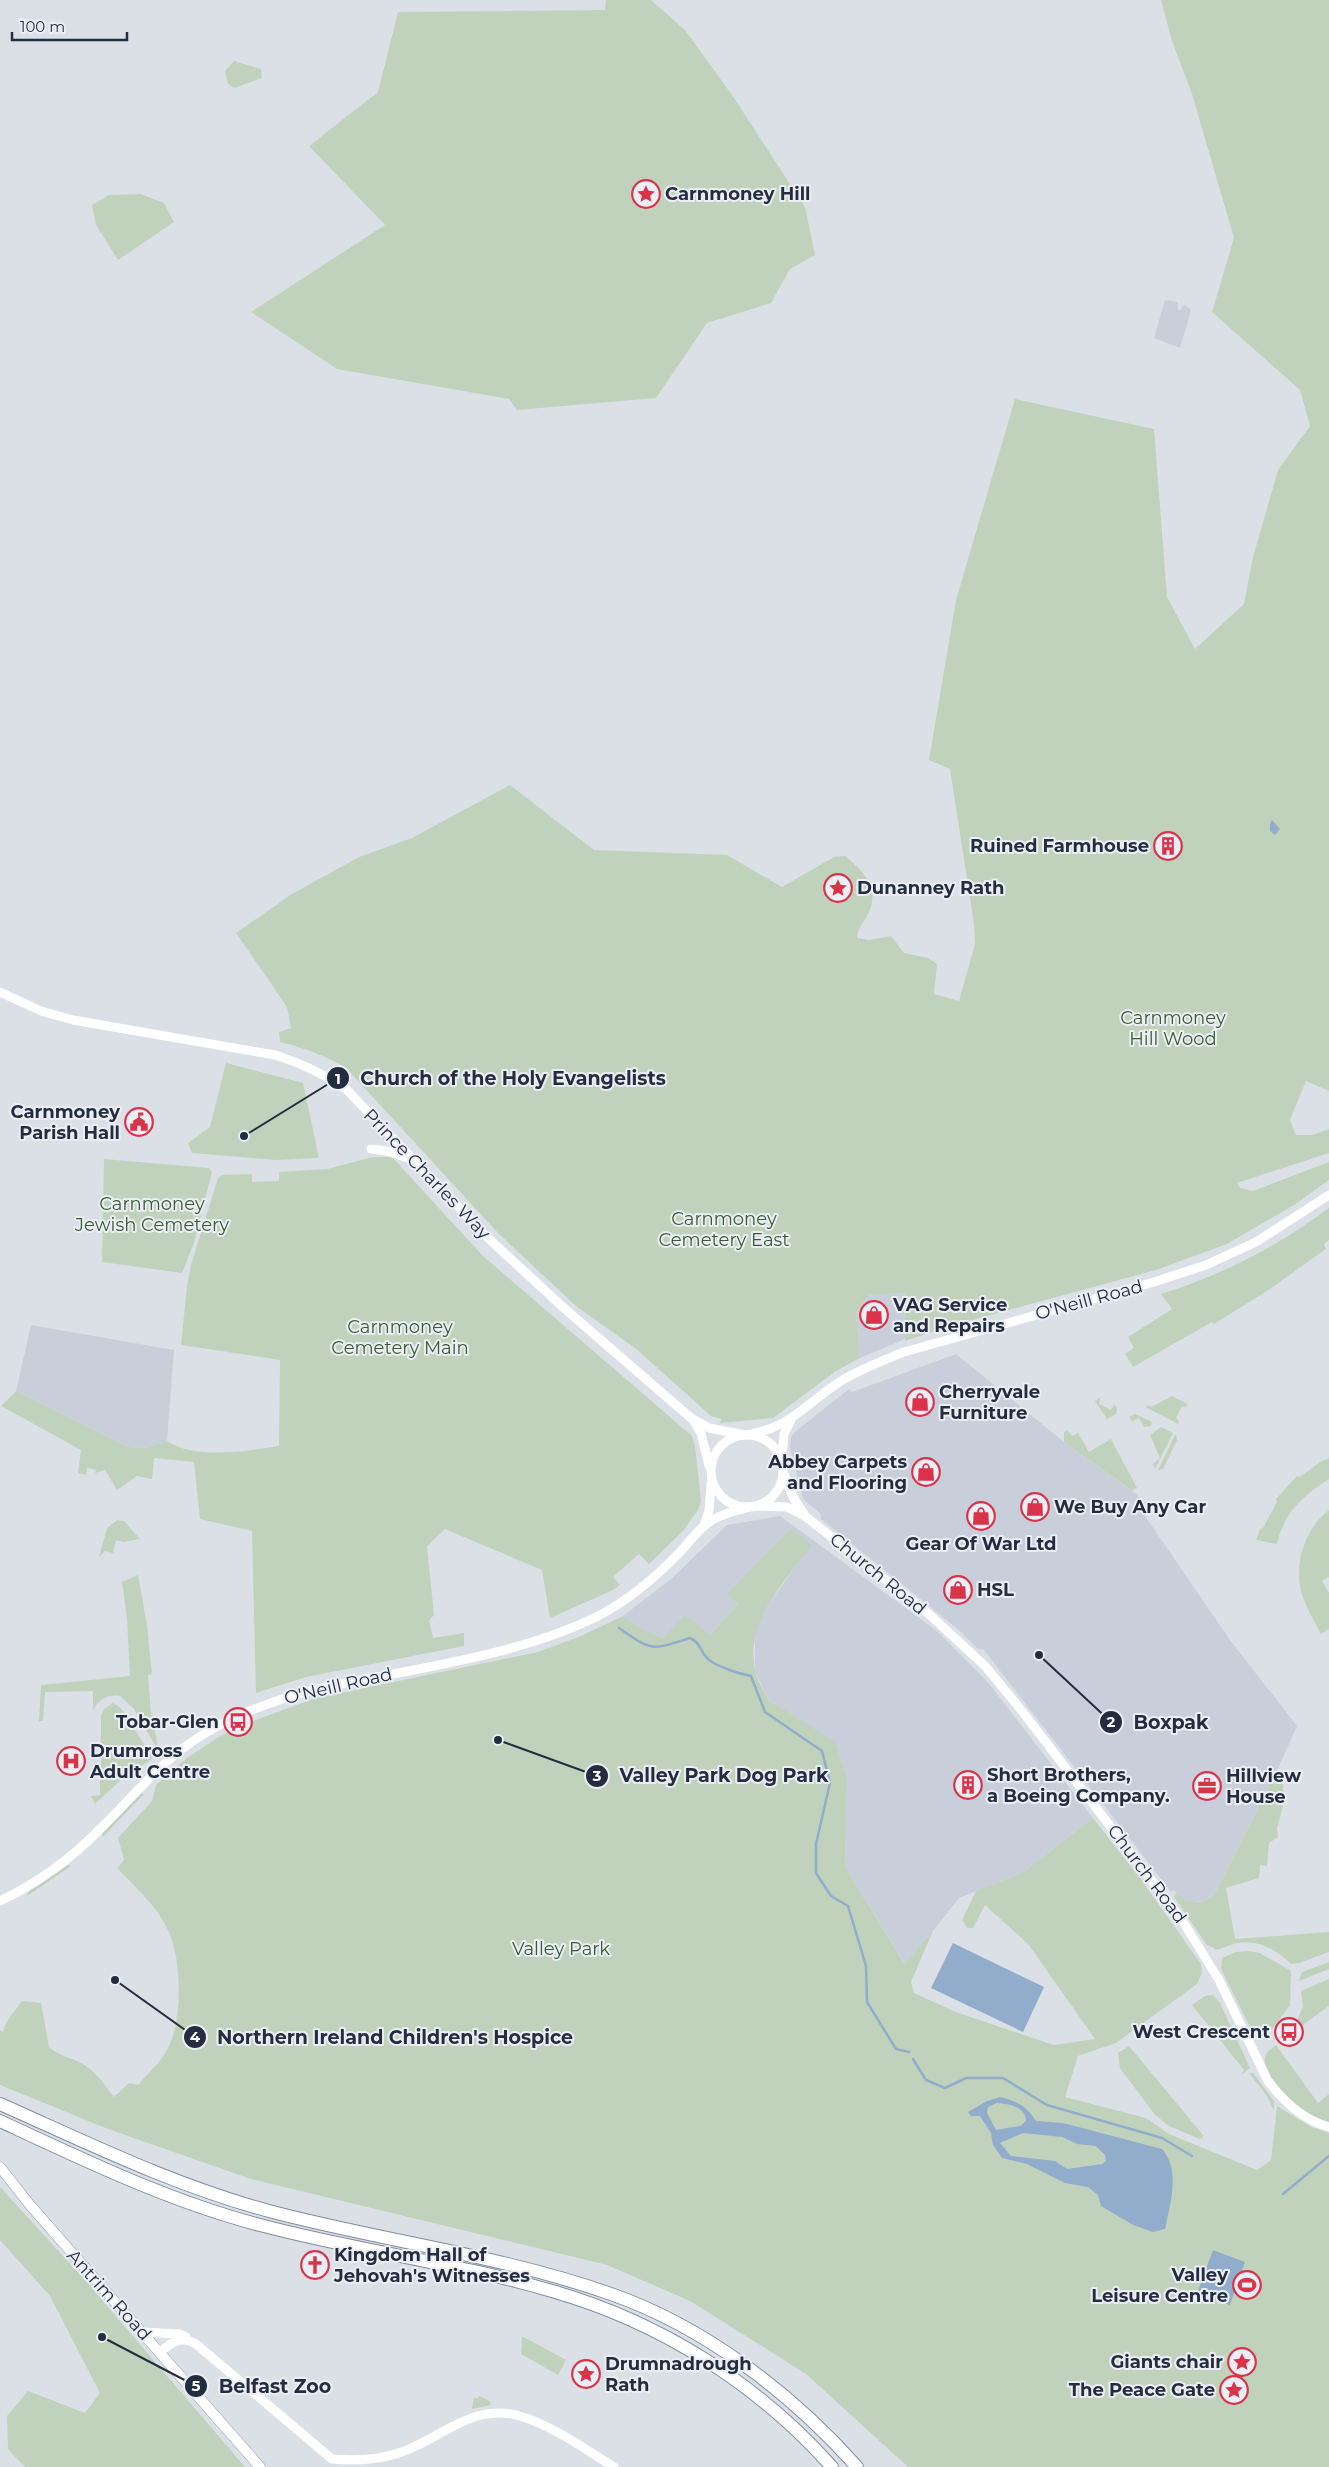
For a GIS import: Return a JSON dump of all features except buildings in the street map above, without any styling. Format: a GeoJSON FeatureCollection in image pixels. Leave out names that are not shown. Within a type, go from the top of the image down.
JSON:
{"type":"FeatureCollection","features":[{"type":"Feature","properties":{"kind":"highway"},"geometry":{"type":"LineString","coordinates":[[0,2104],[118,2157],[227,2198],[316,2222],[536,2270],[613,2295],[676,2323],[750,2370],[806,2415],[857,2467]]}},
{"type":"Feature","properties":{"kind":"highway"},"geometry":{"type":"LineString","coordinates":[[0,2121],[116,2174],[219,2213],[303,2235],[551,2290],[633,2320],[696,2353],[729,2375],[787,2423],[832,2467]]}},
{"type":"Feature","properties":{"kind":"main road","name":"Antrim Road"},"geometry":{"type":"LineString","coordinates":[[0,2167],[30,2205],[260,2467]]}},
{"type":"Feature","properties":{"kind":"street","name":"Prince Charles Way"},"geometry":{"type":"LineString","coordinates":[[0,992],[41,1011],[73,1020],[219,1044],[294,1060],[331,1078],[347,1090],[488,1238],[534,1282],[691,1418],[709,1428],[746,1435]]}},
{"type":"Feature","properties":{"kind":"street"},"geometry":{"type":"LineString","coordinates":[[371,1149],[387,1151],[413,1160]]}},
{"type":"Feature","properties":{"kind":"street","name":"O'Neill Road"},"geometry":{"type":"LineString","coordinates":[[746,1435],[760,1433],[791,1420],[842,1381],[880,1362],[927,1345],[1154,1282],[1206,1265],[1256,1242],[1329,1195]]}},
{"type":"Feature","properties":{"kind":"street","name":"Prince Charles Way"},"geometry":{"type":"LineString","coordinates":[[691,1418],[700,1433],[707,1451],[711,1475]]}},
{"type":"Feature","properties":{"kind":"street"},"geometry":{"type":"LineString","coordinates":[[782,1467],[779,1455],[769,1442],[762,1438],[746,1435],[729,1439],[722,1444],[713,1458],[711,1475],[716,1490],[727,1501],[752,1507],[769,1500],[775,1494],[782,1480],[783,1440],[791,1420]]}},
{"type":"Feature","properties":{"kind":"street","name":"Church Road"},"geometry":{"type":"LineString","coordinates":[[782,1467],[793,1497],[805,1516]]}},
{"type":"Feature","properties":{"kind":"street","name":"O'Neill Road"},"geometry":{"type":"LineString","coordinates":[[702,1527],[709,1511],[711,1475]]}},
{"type":"Feature","properties":{"kind":"street","name":"O'Neill Road"},"geometry":{"type":"LineString","coordinates":[[0,1900],[38,1880],[72,1856],[182,1749],[226,1720],[267,1703],[306,1692],[504,1650],[556,1635],[599,1615],[637,1592],[663,1569],[702,1527],[713,1519],[752,1507]]}},
{"type":"Feature","properties":{"kind":"street","name":"Church Road"},"geometry":{"type":"LineString","coordinates":[[752,1507],[787,1507],[805,1516],[930,1615],[980,1662],[1003,1687],[1182,1920],[1219,1980],[1268,2081],[1278,2094],[1298,2112],[1329,2127]]}},
{"type":"Feature","properties":{"kind":"street"},"geometry":{"type":"LineString","coordinates":[[142,2332],[179,2334],[188,2340],[332,2459],[355,2460],[387,2457],[408,2450],[456,2423],[471,2417],[500,2413],[515,2415],[537,2423],[614,2467]]}},
{"type":"Feature","properties":{"kind":"street"},"geometry":{"type":"LineString","coordinates":[[160,2352],[175,2341],[188,2340]]}},
{"type":"Feature","properties":{"kind":"shaded area"},"geometry":{"type":"Polygon","coordinates":[[[1165,300],[1178,302],[1178,310],[1181,310],[1184,304],[1191,310],[1180,348],[1154,338],[1165,300]]]}},
{"type":"Feature","properties":{"kind":"shaded area"},"geometry":{"type":"Polygon","coordinates":[[[906,1293],[905,1339],[860,1358],[856,1313],[869,1295],[906,1293]]]}},
{"type":"Feature","properties":{"kind":"shaded area"},"geometry":{"type":"Polygon","coordinates":[[[31,1325],[174,1350],[167,1441],[145,1448],[128,1447],[16,1391],[31,1325]]]}},
{"type":"Feature","properties":{"kind":"shaded area"},"geometry":{"type":"Polygon","coordinates":[[[956,1354],[1064,1442],[1137,1495],[1149,1507],[1145,1516],[1230,1640],[1297,1726],[1275,1775],[1214,1895],[1204,1901],[1191,1902],[1180,1897],[1174,1890],[1171,1892],[984,1650],[978,1649],[959,1630],[821,1519],[821,1514],[803,1499],[790,1448],[791,1437],[796,1431],[849,1389],[852,1392],[956,1354]]]}},
{"type":"Feature","properties":{"kind":"shaded area"},"geometry":{"type":"Polygon","coordinates":[[[780,1516],[937,1631],[987,1681],[1093,1818],[1022,1873],[959,1898],[906,1965],[845,1867],[847,1780],[777,1705],[769,1702],[755,1671],[755,1634],[762,1613],[811,1545],[791,1528],[728,1594],[738,1604],[709,1636],[663,1638],[642,1629],[623,1616],[671,1579],[727,1525],[780,1516]]]}},
{"type":"Feature","properties":{"kind":"green space"},"geometry":{"type":"Polygon","coordinates":[[[606,0],[651,0],[685,30],[732,95],[805,207],[815,255],[790,269],[771,303],[707,323],[656,398],[517,410],[509,399],[337,369],[251,312],[385,225],[309,146],[378,92],[398,12],[605,10],[606,0]]]}},
{"type":"Feature","properties":{"kind":"green space"},"geometry":{"type":"Polygon","coordinates":[[[1161,0],[1329,0],[1329,1091],[1306,1081],[1290,1120],[1296,1135],[1312,1135],[1329,1129],[1329,1153],[1237,1183],[1240,1188],[1253,1191],[1329,1162],[1329,1180],[1294,1205],[1227,1244],[1156,1270],[950,1326],[905,1341],[906,1293],[869,1295],[856,1313],[860,1358],[836,1371],[773,1418],[720,1423],[722,1419],[711,1416],[635,1348],[577,1307],[499,1234],[346,1068],[314,1052],[280,1042],[279,1032],[291,1028],[287,1007],[236,933],[292,894],[359,857],[412,838],[510,785],[594,850],[727,855],[782,887],[834,857],[845,856],[865,876],[872,891],[871,908],[859,929],[857,938],[869,940],[891,936],[904,953],[928,958],[937,964],[934,994],[959,1001],[975,944],[974,924],[950,769],[929,760],[956,600],[1015,399],[1154,429],[1167,597],[1195,649],[1244,604],[1253,557],[1278,470],[1310,426],[1300,390],[1212,312],[1234,238],[1192,94],[1172,41],[1161,0]]]}},
{"type":"Feature","properties":{"kind":"green space"},"geometry":{"type":"Polygon","coordinates":[[[234,61],[261,69],[262,78],[234,88],[228,84],[225,71],[234,61]]]}},
{"type":"Feature","properties":{"kind":"green space"},"geometry":{"type":"Polygon","coordinates":[[[141,194],[164,203],[174,222],[118,260],[96,225],[92,205],[109,195],[141,194]]]}},
{"type":"Feature","properties":{"kind":"green space"},"geometry":{"type":"Polygon","coordinates":[[[226,1063],[303,1083],[319,1158],[276,1160],[192,1153],[188,1143],[210,1127],[226,1063]]]}},
{"type":"Feature","properties":{"kind":"green space","name":"Carnmoney Cemetery Main"},"geometry":{"type":"Polygon","coordinates":[[[373,1157],[392,1157],[483,1256],[692,1436],[695,1446],[701,1501],[698,1510],[683,1531],[649,1564],[639,1554],[613,1577],[620,1585],[611,1591],[550,1618],[542,1570],[445,1529],[427,1546],[434,1615],[429,1620],[433,1638],[464,1633],[464,1646],[306,1677],[256,1693],[252,1531],[200,1519],[194,1462],[154,1458],[152,1479],[137,1476],[117,1490],[105,1470],[95,1473],[96,1470],[87,1468],[86,1475],[78,1473],[81,1450],[1,1406],[16,1391],[128,1447],[145,1448],[167,1441],[179,1447],[206,1452],[237,1452],[279,1446],[280,1360],[181,1345],[191,1265],[218,1178],[222,1175],[252,1174],[252,1182],[279,1181],[279,1172],[327,1169],[373,1157]]]}},
{"type":"Feature","properties":{"kind":"green space","name":"Carnmoney Jewish Cemetery"},"geometry":{"type":"Polygon","coordinates":[[[104,1159],[209,1168],[212,1172],[194,1243],[182,1273],[102,1262],[104,1159]]]}},
{"type":"Feature","properties":{"kind":"green space"},"geometry":{"type":"Polygon","coordinates":[[[1329,1208],[1329,1240],[1324,1244],[1326,1249],[1270,1289],[1214,1324],[1212,1322],[1133,1367],[1125,1354],[1134,1348],[1128,1337],[1172,1309],[1161,1294],[1206,1278],[1249,1258],[1290,1235],[1329,1208]]]}},
{"type":"Feature","properties":{"kind":"green space"},"geometry":{"type":"Polygon","coordinates":[[[1172,1396],[1188,1404],[1186,1407],[1182,1406],[1176,1418],[1179,1420],[1178,1424],[1145,1407],[1149,1405],[1151,1407],[1172,1396]]]}},
{"type":"Feature","properties":{"kind":"green space"},"geometry":{"type":"Polygon","coordinates":[[[1101,1397],[1099,1404],[1111,1410],[1114,1404],[1117,1408],[1116,1414],[1107,1419],[1095,1401],[1101,1397]]]}},
{"type":"Feature","properties":{"kind":"green space"},"geometry":{"type":"Polygon","coordinates":[[[1135,1414],[1152,1422],[1151,1426],[1144,1427],[1139,1418],[1132,1421],[1129,1417],[1135,1414]]]}},
{"type":"Feature","properties":{"kind":"green space"},"geometry":{"type":"Polygon","coordinates":[[[1161,1427],[1173,1433],[1155,1469],[1153,1464],[1160,1458],[1150,1435],[1161,1427]]]}},
{"type":"Feature","properties":{"kind":"green space"},"geometry":{"type":"Polygon","coordinates":[[[1067,1430],[1072,1436],[1078,1433],[1089,1452],[1111,1439],[1137,1488],[1132,1491],[1064,1442],[1064,1432],[1067,1430]]]}},
{"type":"Feature","properties":{"kind":"green space"},"geometry":{"type":"Polygon","coordinates":[[[1176,1433],[1177,1440],[1163,1469],[1158,1470],[1176,1433]]]}},
{"type":"Feature","properties":{"kind":"green space"},"geometry":{"type":"Polygon","coordinates":[[[1329,1458],[1329,1479],[1310,1492],[1289,1514],[1277,1544],[1256,1540],[1260,1529],[1263,1528],[1277,1502],[1276,1499],[1297,1476],[1300,1477],[1320,1462],[1329,1458]]]}},
{"type":"Feature","properties":{"kind":"green space"},"geometry":{"type":"Polygon","coordinates":[[[1329,1510],[1329,1577],[1322,1581],[1329,1593],[1329,1629],[1321,1634],[1303,1597],[1299,1580],[1299,1569],[1303,1547],[1308,1536],[1329,1510]]]}},
{"type":"Feature","properties":{"kind":"green space"},"geometry":{"type":"Polygon","coordinates":[[[117,1520],[124,1521],[140,1539],[123,1542],[116,1540],[113,1553],[105,1551],[99,1557],[107,1528],[117,1520]]]}},
{"type":"Feature","properties":{"kind":"green space","name":"Valley Park"},"geometry":{"type":"Polygon","coordinates":[[[791,1528],[812,1545],[779,1588],[761,1618],[753,1652],[756,1674],[769,1702],[777,1705],[835,1742],[847,1780],[845,1867],[905,1964],[933,1931],[911,1982],[914,1993],[956,2012],[1054,2045],[1095,2039],[1028,1944],[985,1905],[973,1928],[967,1928],[962,1920],[976,1891],[1022,1873],[1093,1818],[1140,1878],[1201,1964],[1202,1973],[1197,1984],[1116,2043],[1078,2056],[1065,2097],[1146,2118],[1169,2134],[1257,2170],[1271,2160],[1277,2106],[1311,2127],[1329,2133],[1329,2467],[908,2467],[806,2374],[690,2301],[607,2265],[251,2179],[108,2129],[0,2085],[0,2030],[3,2032],[7,2021],[22,2001],[41,2003],[49,2047],[91,2070],[114,2097],[129,2083],[138,2085],[167,2050],[176,2024],[179,1990],[173,1942],[158,1913],[117,1868],[124,1860],[118,1838],[152,1801],[156,1785],[187,1758],[217,1738],[242,1725],[316,1698],[538,1652],[581,1636],[623,1616],[642,1629],[663,1638],[685,1615],[710,1635],[738,1604],[727,1594],[791,1528]]]}},
{"type":"Feature","properties":{"kind":"green space"},"geometry":{"type":"Polygon","coordinates":[[[138,1575],[147,1625],[152,1674],[148,1675],[151,1713],[159,1752],[134,1709],[120,1696],[104,1698],[93,1711],[93,1691],[45,1692],[43,1721],[39,1721],[41,1685],[130,1676],[127,1618],[122,1582],[138,1575]]]}},
{"type":"Feature","properties":{"kind":"green space"},"geometry":{"type":"Polygon","coordinates":[[[113,1703],[121,1708],[153,1758],[122,1779],[95,1804],[91,1796],[100,1795],[100,1776],[95,1775],[101,1765],[101,1715],[104,1709],[113,1703]]]}},
{"type":"Feature","properties":{"kind":"green space"},"geometry":{"type":"Polygon","coordinates":[[[1275,1775],[1283,1784],[1283,1806],[1277,1828],[1278,1837],[1269,1843],[1267,1866],[1260,1865],[1259,1878],[1226,1888],[1235,1939],[1329,1932],[1329,1952],[1291,1964],[1272,1949],[1249,1942],[1233,1944],[1215,1950],[1207,1945],[1174,1897],[1176,1893],[1190,1901],[1200,1902],[1214,1895],[1275,1775]]]}},
{"type":"Feature","properties":{"kind":"green space"},"geometry":{"type":"Polygon","coordinates":[[[141,1794],[144,1794],[103,1837],[102,1834],[141,1794]]]}},
{"type":"Feature","properties":{"kind":"green space"},"geometry":{"type":"Polygon","coordinates":[[[68,1865],[71,1866],[27,1896],[29,1891],[68,1865]]]}},
{"type":"Feature","properties":{"kind":"green space"},"geometry":{"type":"Polygon","coordinates":[[[1236,1952],[1260,1953],[1291,1971],[1290,2005],[1273,2028],[1261,2034],[1251,2029],[1221,1969],[1222,1958],[1236,1952]]]}},
{"type":"Feature","properties":{"kind":"green space"},"geometry":{"type":"Polygon","coordinates":[[[1329,1962],[1329,1969],[1299,1981],[1302,1972],[1329,1962]]]}},
{"type":"Feature","properties":{"kind":"green space"},"geometry":{"type":"Polygon","coordinates":[[[1329,1979],[1329,2006],[1293,2032],[1303,2006],[1301,1991],[1329,1979]]]}},
{"type":"Feature","properties":{"kind":"green space"},"geometry":{"type":"Polygon","coordinates":[[[1213,1995],[1220,2003],[1250,2068],[1241,2075],[1244,2070],[1192,2005],[1205,1996],[1213,1995]]]}},
{"type":"Feature","properties":{"kind":"green space"},"geometry":{"type":"Polygon","coordinates":[[[1276,2045],[1318,2103],[1329,2094],[1329,2123],[1301,2110],[1285,2096],[1271,2078],[1266,2069],[1265,2060],[1267,2053],[1276,2045]]]}},
{"type":"Feature","properties":{"kind":"green space"},"geometry":{"type":"Polygon","coordinates":[[[1129,2046],[1203,2135],[1203,2138],[1200,2139],[1169,2126],[1155,2115],[1120,2068],[1118,2053],[1129,2046]]]}},
{"type":"Feature","properties":{"kind":"green space"},"geometry":{"type":"Polygon","coordinates":[[[1249,2073],[1253,2073],[1274,2101],[1274,2111],[1267,2096],[1249,2073]]]}},
{"type":"Feature","properties":{"kind":"green space"},"geometry":{"type":"Polygon","coordinates":[[[0,2187],[84,2279],[245,2467],[25,2467],[8,2449],[7,2416],[28,2391],[85,2413],[100,2393],[50,2296],[0,2240],[0,2187]]]}},
{"type":"Feature","properties":{"kind":"green space"},"geometry":{"type":"Polygon","coordinates":[[[522,2336],[566,2360],[558,2375],[521,2354],[522,2336]]]}},
{"type":"Feature","properties":{"kind":"green space"},"geometry":{"type":"Polygon","coordinates":[[[479,2396],[490,2401],[491,2405],[472,2409],[474,2397],[477,2399],[479,2396]]]}},
{"type":"Feature","properties":{"kind":"water"},"geometry":{"type":"Polygon","coordinates":[[[1272,820],[1280,829],[1275,835],[1270,831],[1272,820]]]}},
{"type":"Feature","properties":{"kind":"water"},"geometry":{"type":"Polygon","coordinates":[[[953,1943],[1044,1987],[1023,2032],[931,1988],[953,1943]]]}},
{"type":"Feature","properties":{"kind":"water"},"geometry":{"type":"Polygon","coordinates":[[[1000,2097],[1016,2102],[1025,2108],[1036,2121],[1063,2123],[1162,2149],[1168,2158],[1173,2177],[1165,2229],[1153,2232],[1133,2225],[1101,2206],[1098,2195],[1088,2187],[1065,2183],[1027,2164],[1002,2158],[993,2145],[991,2133],[980,2116],[971,2116],[968,2112],[987,2101],[1000,2097]],[[997,2103],[988,2107],[987,2113],[996,2130],[1020,2126],[1026,2121],[1020,2109],[1011,2105],[997,2103]],[[1023,2133],[1000,2143],[1011,2156],[1055,2161],[1067,2169],[1102,2164],[1106,2161],[1105,2155],[1096,2146],[1077,2144],[1062,2137],[1023,2133]]]}},
{"type":"Feature","properties":{"kind":"water"},"geometry":{"type":"Polygon","coordinates":[[[1213,2250],[1245,2262],[1230,2305],[1197,2293],[1213,2250]]]}},
{"type":"Feature","properties":{"kind":"waterway"},"geometry":{"type":"LineString","coordinates":[[619,1628],[646,1645],[653,1646],[668,1645],[690,1638],[698,1644],[710,1661],[751,1676],[765,1712],[822,1751],[830,1783],[816,1844],[816,1873],[831,1896],[848,1906],[866,1966],[867,2002],[896,2049],[909,2052]]}},
{"type":"Feature","properties":{"kind":"waterway"},"geometry":{"type":"LineString","coordinates":[[913,2059],[926,2080],[945,2088],[966,2078],[1003,2078],[1047,2105],[1162,2138],[1192,2156]]}},
{"type":"Feature","properties":{"kind":"waterway"},"geometry":{"type":"LineString","coordinates":[[1283,2194],[1329,2156]]}},
{"type":"Feature","properties":{"kind":"place","name":"Carnmoney Hill"},"geometry":{"type":"Point","coordinates":[646,194]}},
{"type":"Feature","properties":{"kind":"place","name":"Ruined Farmhouse"},"geometry":{"type":"Point","coordinates":[1168,846]}},
{"type":"Feature","properties":{"kind":"place","name":"Dunanney Rath"},"geometry":{"type":"Point","coordinates":[838,888]}},
{"type":"Feature","properties":{"kind":"place","name":"Carnmoney Parish Hall"},"geometry":{"type":"Point","coordinates":[139,1122]}},
{"type":"Feature","properties":{"kind":"place","name":"Church of the Holy Evangelists"},"geometry":{"type":"Point","coordinates":[244,1136]}},
{"type":"Feature","properties":{"kind":"place","name":"VAG Service and Repairs"},"geometry":{"type":"Point","coordinates":[874,1315]}},
{"type":"Feature","properties":{"kind":"place","name":"Cherryvale Furniture"},"geometry":{"type":"Point","coordinates":[920,1402]}},
{"type":"Feature","properties":{"kind":"place","name":"Abbey Carpets and Flooring"},"geometry":{"type":"Point","coordinates":[926,1472]}},
{"type":"Feature","properties":{"kind":"place","name":"We Buy Any Car"},"geometry":{"type":"Point","coordinates":[1035,1507]}},
{"type":"Feature","properties":{"kind":"place","name":"Gear Of War Ltd"},"geometry":{"type":"Point","coordinates":[981,1516]}},
{"type":"Feature","properties":{"kind":"place","name":"HSL"},"geometry":{"type":"Point","coordinates":[958,1590]}},
{"type":"Feature","properties":{"kind":"place","name":"Boxpak"},"geometry":{"type":"Point","coordinates":[1039,1655]}},
{"type":"Feature","properties":{"kind":"place","name":"Tobar-Glen"},"geometry":{"type":"Point","coordinates":[238,1722]}},
{"type":"Feature","properties":{"kind":"place","name":"Valley Park Dog Park"},"geometry":{"type":"Point","coordinates":[498,1740]}},
{"type":"Feature","properties":{"kind":"place","name":"Drumross Adult Centre"},"geometry":{"type":"Point","coordinates":[71,1761]}},
{"type":"Feature","properties":{"kind":"place","name":"Short Brothers, a Boeing Company."},"geometry":{"type":"Point","coordinates":[968,1785]}},
{"type":"Feature","properties":{"kind":"place","name":"Hillview House"},"geometry":{"type":"Point","coordinates":[1207,1786]}},
{"type":"Feature","properties":{"kind":"place","name":"Northern Ireland Children's Hospice"},"geometry":{"type":"Point","coordinates":[115,1980]}},
{"type":"Feature","properties":{"kind":"place","name":"West Crescent"},"geometry":{"type":"Point","coordinates":[1289,2032]}},
{"type":"Feature","properties":{"kind":"place","name":"Kingdom Hall of Jehovah's Witnesses"},"geometry":{"type":"Point","coordinates":[315,2265]}},
{"type":"Feature","properties":{"kind":"place","name":"Valley Leisure Centre"},"geometry":{"type":"Point","coordinates":[1247,2285]}},
{"type":"Feature","properties":{"kind":"place","name":"Belfast Zoo"},"geometry":{"type":"Point","coordinates":[102,2337]}},
{"type":"Feature","properties":{"kind":"place","name":"Giants chair"},"geometry":{"type":"Point","coordinates":[1242,2362]}},
{"type":"Feature","properties":{"kind":"place","name":"Drumnadrough Rath"},"geometry":{"type":"Point","coordinates":[586,2374]}},
{"type":"Feature","properties":{"kind":"place","name":"The Peace Gate"},"geometry":{"type":"Point","coordinates":[1234,2390]}},
{"type":"Feature","properties":{"kind":"park label","name":"Carnmoney Hill Wood"},"geometry":{"type":"Point","coordinates":[1173,1028]}},
{"type":"Feature","properties":{"kind":"park label","name":"Carnmoney Cemetery East"},"geometry":{"type":"Point","coordinates":[724,1229]}}]}
